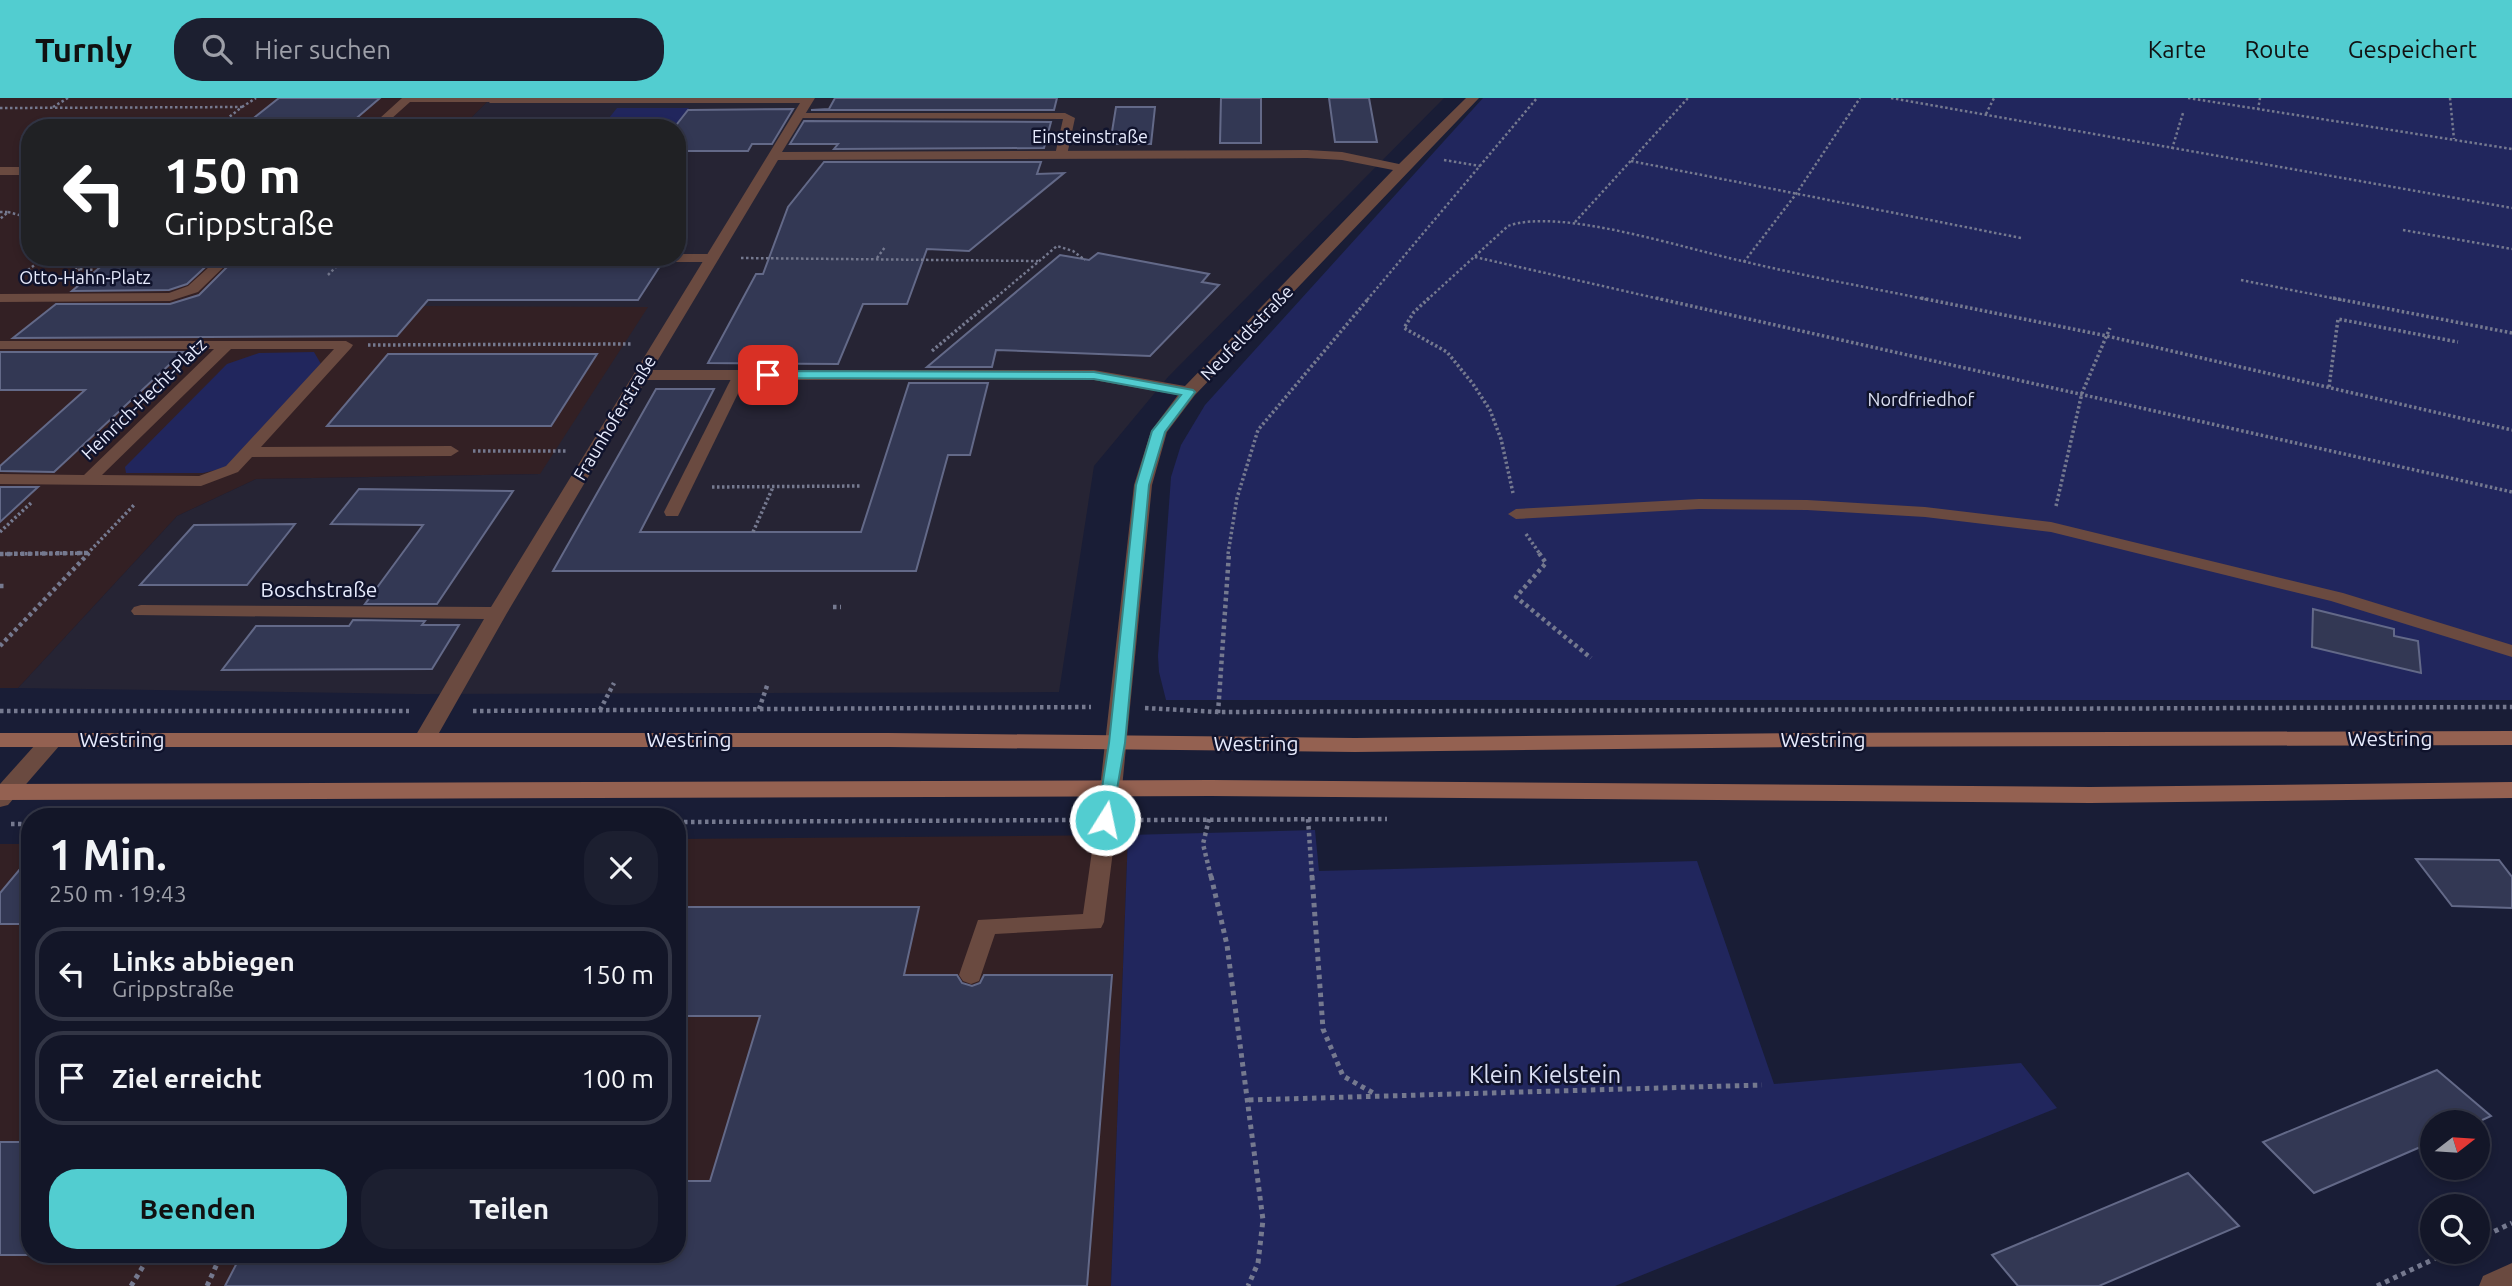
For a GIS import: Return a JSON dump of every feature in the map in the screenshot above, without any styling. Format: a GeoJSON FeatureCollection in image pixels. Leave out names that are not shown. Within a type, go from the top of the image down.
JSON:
{"type":"FeatureCollection","features":[{"type":"Feature","properties":{"kind":"main road","name":"Westring"},"geometry":{"type":"LineString","coordinates":[[0,740],[1355,745],[1777,740],[2512,738]]}},
{"type":"Feature","properties":{"kind":"main road"},"geometry":{"type":"LineString","coordinates":[[2,794],[1211,788],[2090,795],[2512,790]]}},
{"type":"Feature","properties":{"kind":"street","name":"Neufeldtstraße"},"geometry":{"type":"LineString","coordinates":[[1111,788],[1143,485],[1159,431],[1189,392],[1402,168],[1473,98]]}},
{"type":"Feature","properties":{"kind":"street"},"geometry":{"type":"LineString","coordinates":[[489,99],[809,99]]}},
{"type":"Feature","properties":{"kind":"street","name":"Fraunhoferstraße"},"geometry":{"type":"LineString","coordinates":[[424,740],[497,612],[809,99]]}},
{"type":"Feature","properties":{"kind":"street","name":"Einsteinstraße"},"geometry":{"type":"LineString","coordinates":[[776,156],[1307,154],[1342,156],[1402,168]]}},
{"type":"Feature","properties":{"kind":"street"},"geometry":{"type":"LineString","coordinates":[[642,375],[1094,375],[1189,392]]}},
{"type":"Feature","properties":{"kind":"street","name":"Boschstraße"},"geometry":{"type":"LineString","coordinates":[[141,611],[497,612]]}},
{"type":"Feature","properties":{"kind":"street"},"geometry":{"type":"LineString","coordinates":[[2,794],[52,740]]}},
{"type":"Feature","properties":{"kind":"street"},"geometry":{"type":"LineString","coordinates":[[2494,1286],[2512,1277]]}},
{"type":"Feature","properties":{"kind":"lane"},"geometry":{"type":"LineString","coordinates":[[384,119],[408,98],[489,99]]}},
{"type":"Feature","properties":{"kind":"lane"},"geometry":{"type":"LineString","coordinates":[[799,116],[1065,116],[1069,118],[1061,155]]}},
{"type":"Feature","properties":{"kind":"lane"},"geometry":{"type":"LineString","coordinates":[[0,171],[21,171]]}},
{"type":"Feature","properties":{"kind":"lane"},"geometry":{"type":"LineString","coordinates":[[686,258],[712,258]]}},
{"type":"Feature","properties":{"kind":"lane","name":"Otto-Hahn-Platz"},"geometry":{"type":"LineString","coordinates":[[0,298],[170,297],[193,289],[218,266]]}},
{"type":"Feature","properties":{"kind":"lane","name":"Heinrich-Hecht-Platz"},"geometry":{"type":"LineString","coordinates":[[0,345],[346,345]]}},
{"type":"Feature","properties":{"kind":"lane","name":"Heinrich-Hecht-Platz"},"geometry":{"type":"LineString","coordinates":[[88,480],[227,345]]}},
{"type":"Feature","properties":{"kind":"lane","name":"Heinrich-Hecht-Platz"},"geometry":{"type":"LineString","coordinates":[[0,480],[201,481],[232,469],[346,345]]}},
{"type":"Feature","properties":{"kind":"lane"},"geometry":{"type":"LineString","coordinates":[[673,512],[740,375]]}},
{"type":"Feature","properties":{"kind":"lane"},"geometry":{"type":"LineString","coordinates":[[248,452],[451,451]]}},
{"type":"Feature","properties":{"kind":"lane"},"geometry":{"type":"LineString","coordinates":[[1516,514],[1699,503],[1807,505],[1925,512],[2052,527],[2337,597],[2512,650]]}},
{"type":"Feature","properties":{"kind":"lane"},"geometry":{"type":"LineString","coordinates":[[971,975],[986,926],[1093,922],[1111,788]]}},
{"type":"Feature","properties":{"kind":"path"},"geometry":{"type":"LineString","coordinates":[[53,108],[68,98]]}},
{"type":"Feature","properties":{"kind":"path"},"geometry":{"type":"LineString","coordinates":[[227,119],[256,98]]}},
{"type":"Feature","properties":{"kind":"path"},"geometry":{"type":"LineString","coordinates":[[1218,712],[1229,542],[1238,482],[1258,430],[1537,98]]}},
{"type":"Feature","properties":{"kind":"path"},"geometry":{"type":"LineString","coordinates":[[1575,222],[1688,98]]}},
{"type":"Feature","properties":{"kind":"path"},"geometry":{"type":"LineString","coordinates":[[1744,262],[1796,194],[1860,98]]}},
{"type":"Feature","properties":{"kind":"path"},"geometry":{"type":"LineString","coordinates":[[1891,98],[2512,208]]}},
{"type":"Feature","properties":{"kind":"path"},"geometry":{"type":"LineString","coordinates":[[1986,114],[1994,98]]}},
{"type":"Feature","properties":{"kind":"path"},"geometry":{"type":"LineString","coordinates":[[2190,98],[2512,149]]}},
{"type":"Feature","properties":{"kind":"path"},"geometry":{"type":"LineString","coordinates":[[2258,110],[2260,98]]}},
{"type":"Feature","properties":{"kind":"path"},"geometry":{"type":"LineString","coordinates":[[2450,98],[2454,139]]}},
{"type":"Feature","properties":{"kind":"path"},"geometry":{"type":"LineString","coordinates":[[0,108],[242,107]]}},
{"type":"Feature","properties":{"kind":"path"},"geometry":{"type":"LineString","coordinates":[[2172,149],[2183,113]]}},
{"type":"Feature","properties":{"kind":"path"},"geometry":{"type":"LineString","coordinates":[[1631,161],[2021,238]]}},
{"type":"Feature","properties":{"kind":"path"},"geometry":{"type":"LineString","coordinates":[[0,212],[21,216]]}},
{"type":"Feature","properties":{"kind":"path"},"geometry":{"type":"LineString","coordinates":[[0,219],[8,212]]}},
{"type":"Feature","properties":{"kind":"path"},"geometry":{"type":"LineString","coordinates":[[1591,658],[1516,597],[1546,563],[1531,544],[1516,514],[1501,439],[1490,410],[1447,352],[1405,328],[1414,312],[1507,226],[1521,221],[1575,222],[1744,262],[2107,336],[2512,430]]}},
{"type":"Feature","properties":{"kind":"path"},"geometry":{"type":"LineString","coordinates":[[2403,230],[2512,249]]}},
{"type":"Feature","properties":{"kind":"path"},"geometry":{"type":"LineString","coordinates":[[877,259],[885,247]]}},
{"type":"Feature","properties":{"kind":"path"},"geometry":{"type":"LineString","coordinates":[[944,352],[931,352],[1057,247],[1073,251],[1086,260]]}},
{"type":"Feature","properties":{"kind":"path"},"geometry":{"type":"LineString","coordinates":[[1475,257],[2512,492]]}},
{"type":"Feature","properties":{"kind":"path"},"geometry":{"type":"LineString","coordinates":[[712,258],[1038,261]]}},
{"type":"Feature","properties":{"kind":"path"},"geometry":{"type":"LineString","coordinates":[[328,275],[337,266]]}},
{"type":"Feature","properties":{"kind":"path"},"geometry":{"type":"LineString","coordinates":[[80,269],[95,270]]}},
{"type":"Feature","properties":{"kind":"path"},"geometry":{"type":"LineString","coordinates":[[2241,280],[2512,333]]}},
{"type":"Feature","properties":{"kind":"path"},"geometry":{"type":"LineString","coordinates":[[2329,387],[2338,319],[2458,342]]}},
{"type":"Feature","properties":{"kind":"path"},"geometry":{"type":"LineString","coordinates":[[2052,527],[2082,393],[2110,328]]}},
{"type":"Feature","properties":{"kind":"path"},"geometry":{"type":"LineString","coordinates":[[346,345],[660,344]]}},
{"type":"Feature","properties":{"kind":"path"},"geometry":{"type":"LineString","coordinates":[[451,451],[595,451]]}},
{"type":"Feature","properties":{"kind":"path"},"geometry":{"type":"LineString","coordinates":[[0,532],[55,480]]}},
{"type":"Feature","properties":{"kind":"path"},"geometry":{"type":"LineString","coordinates":[[0,646],[157,481]]}},
{"type":"Feature","properties":{"kind":"path"},"geometry":{"type":"LineString","coordinates":[[753,532],[772,486]]}},
{"type":"Feature","properties":{"kind":"path"},"geometry":{"type":"LineString","coordinates":[[685,487],[861,486]]}},
{"type":"Feature","properties":{"kind":"path"},"geometry":{"type":"LineString","coordinates":[[0,554],[89,553]]}},
{"type":"Feature","properties":{"kind":"path"},"geometry":{"type":"LineString","coordinates":[[833,607],[841,607]]}},
{"type":"Feature","properties":{"kind":"path"},"geometry":{"type":"LineString","coordinates":[[600,710],[614,683]]}},
{"type":"Feature","properties":{"kind":"path"},"geometry":{"type":"LineString","coordinates":[[759,709],[768,683]]}},
{"type":"Feature","properties":{"kind":"path"},"geometry":{"type":"LineString","coordinates":[[0,710],[441,711],[1120,707],[1218,712],[2512,707]]}},
{"type":"Feature","properties":{"kind":"path"},"geometry":{"type":"LineString","coordinates":[[1211,788],[1209,820],[1203,844],[1227,945],[1263,1220],[1258,1263],[1248,1286]]}},
{"type":"Feature","properties":{"kind":"path"},"geometry":{"type":"LineString","coordinates":[[1308,819],[1324,1029],[1343,1076],[1375,1094]]}},
{"type":"Feature","properties":{"kind":"path"},"geometry":{"type":"LineString","coordinates":[[1249,1100],[1375,1094],[1762,1085]]}},
{"type":"Feature","properties":{"kind":"path"},"geometry":{"type":"LineString","coordinates":[[2490,1233],[2512,1223]]}},
{"type":"Feature","properties":{"kind":"path"},"geometry":{"type":"LineString","coordinates":[[131,1286],[145,1263]]}},
{"type":"Feature","properties":{"kind":"path"},"geometry":{"type":"LineString","coordinates":[[207,1286],[217,1263]]}},
{"type":"Feature","properties":{"kind":"path"},"geometry":{"type":"LineString","coordinates":[[2377,1286],[2424,1264]]}},
{"type":"Feature","properties":{"kind":"shaded area"},"geometry":{"type":"Polygon","coordinates":[[[0,98],[491,98],[470,119],[21,119],[21,266],[347,266],[423,306],[648,307],[540,474],[256,479],[177,516],[18,688],[0,688],[0,98]]]}},
{"type":"Feature","properties":{"kind":"shaded area"},"geometry":{"type":"Polygon","coordinates":[[[491,98],[1444,98],[1168,377],[1094,466],[1059,692],[417,694],[18,688],[177,516],[256,479],[540,474],[423,306],[347,266],[686,266],[686,119],[470,119],[491,98]]]}},
{"type":"Feature","properties":{"kind":"shaded area"},"geometry":{"type":"Polygon","coordinates":[[[1128,835],[1111,1286],[0,1286],[0,844],[21,844],[21,1263],[686,1263],[686,839],[1128,835]]]}},
{"type":"Feature","properties":{"kind":"green space","name":"Nordfriedhof"},"geometry":{"type":"Polygon","coordinates":[[[1483,98],[2512,98],[2512,700],[1166,700],[1158,656],[1171,477],[1181,445],[1205,405],[1483,98]]]}},
{"type":"Feature","properties":{"kind":"green space"},"geometry":{"type":"Polygon","coordinates":[[[617,108],[689,108],[681,119],[608,119],[617,108]]]}},
{"type":"Feature","properties":{"kind":"green space"},"geometry":{"type":"Polygon","coordinates":[[[314,352],[321,364],[225,468],[203,473],[126,473],[125,467],[227,364],[259,353],[314,352]]]}},
{"type":"Feature","properties":{"kind":"green space","name":"Klein Kielstein"},"geometry":{"type":"Polygon","coordinates":[[[1315,830],[1319,871],[1697,861],[1774,1084],[2021,1063],[2057,1108],[1615,1286],[1111,1286],[1128,835],[1315,830]]]}},
{"type":"Feature","properties":{"kind":"building"},"geometry":{"type":"Polygon","coordinates":[[[279,98],[380,98],[356,119],[252,119],[279,98]]]}},
{"type":"Feature","properties":{"kind":"building"},"geometry":{"type":"Polygon","coordinates":[[[835,98],[1057,98],[1054,110],[811,110],[829,109],[835,98]]]}},
{"type":"Feature","properties":{"kind":"building"},"geometry":{"type":"Polygon","coordinates":[[[1221,98],[1261,98],[1261,143],[1220,143],[1221,98]]]}},
{"type":"Feature","properties":{"kind":"building"},"geometry":{"type":"Polygon","coordinates":[[[1329,98],[1369,98],[1377,142],[1335,142],[1329,98]]]}},
{"type":"Feature","properties":{"kind":"building"},"geometry":{"type":"Polygon","coordinates":[[[1116,107],[1155,107],[1151,144],[1110,144],[1116,107]]]}},
{"type":"Feature","properties":{"kind":"building"},"geometry":{"type":"Polygon","coordinates":[[[793,109],[772,144],[752,144],[748,151],[686,151],[686,119],[681,119],[688,110],[793,109]]]}},
{"type":"Feature","properties":{"kind":"building"},"geometry":{"type":"Polygon","coordinates":[[[804,121],[1051,122],[1044,148],[834,149],[838,144],[790,144],[804,121]]]}},
{"type":"Feature","properties":{"kind":"building"},"geometry":{"type":"Polygon","coordinates":[[[824,162],[1041,162],[1037,174],[1064,173],[969,251],[927,249],[907,304],[863,304],[838,364],[708,363],[756,274],[763,274],[788,207],[824,162]]]}},
{"type":"Feature","properties":{"kind":"building"},"geometry":{"type":"Polygon","coordinates":[[[1098,253],[1209,274],[1202,282],[1219,285],[1150,356],[996,350],[992,367],[927,367],[1060,255],[1089,260],[1098,253]]]}},
{"type":"Feature","properties":{"kind":"building"},"geometry":{"type":"Polygon","coordinates":[[[101,266],[206,266],[187,284],[169,290],[72,291],[101,266]]]}},
{"type":"Feature","properties":{"kind":"building"},"geometry":{"type":"Polygon","coordinates":[[[228,266],[660,266],[638,300],[428,300],[397,336],[13,338],[56,304],[170,304],[199,295],[228,266]]]}},
{"type":"Feature","properties":{"kind":"building"},"geometry":{"type":"Polygon","coordinates":[[[0,352],[183,352],[54,472],[0,471],[0,466],[85,390],[0,390],[0,352]]]}},
{"type":"Feature","properties":{"kind":"building"},"geometry":{"type":"Polygon","coordinates":[[[388,354],[597,354],[551,426],[327,426],[388,354]]]}},
{"type":"Feature","properties":{"kind":"building"},"geometry":{"type":"Polygon","coordinates":[[[909,383],[988,383],[970,455],[948,455],[916,571],[553,571],[656,389],[714,389],[640,532],[861,532],[909,383]]]}},
{"type":"Feature","properties":{"kind":"building"},"geometry":{"type":"Polygon","coordinates":[[[0,487],[38,487],[0,522],[0,487]]]}},
{"type":"Feature","properties":{"kind":"building"},"geometry":{"type":"Polygon","coordinates":[[[359,489],[513,491],[437,604],[365,604],[423,525],[331,524],[359,489]]]}},
{"type":"Feature","properties":{"kind":"building"},"geometry":{"type":"Polygon","coordinates":[[[295,524],[247,585],[140,585],[194,525],[295,524]]]}},
{"type":"Feature","properties":{"kind":"building"},"geometry":{"type":"Polygon","coordinates":[[[2313,609],[2394,629],[2394,636],[2418,641],[2421,673],[2312,647],[2313,609]]]}},
{"type":"Feature","properties":{"kind":"building"},"geometry":{"type":"Polygon","coordinates":[[[353,620],[425,621],[422,625],[459,625],[432,669],[222,670],[256,626],[349,626],[353,620]]]}},
{"type":"Feature","properties":{"kind":"building"},"geometry":{"type":"Polygon","coordinates":[[[2416,859],[2499,860],[2512,877],[2512,908],[2452,906],[2416,859]]]}},
{"type":"Feature","properties":{"kind":"building"},"geometry":{"type":"Polygon","coordinates":[[[21,868],[21,924],[0,924],[0,893],[21,868]]]}},
{"type":"Feature","properties":{"kind":"building"},"geometry":{"type":"Polygon","coordinates":[[[686,907],[919,907],[904,975],[957,975],[962,983],[972,986],[980,983],[984,975],[1112,975],[1087,1286],[225,1286],[237,1263],[686,1263],[686,1181],[710,1181],[760,1016],[686,1016],[686,907]]]}},
{"type":"Feature","properties":{"kind":"building"},"geometry":{"type":"Polygon","coordinates":[[[2437,1070],[2484,1110],[2420,1110],[2420,1147],[2314,1193],[2263,1142],[2437,1070]]]}},
{"type":"Feature","properties":{"kind":"building"},"geometry":{"type":"Polygon","coordinates":[[[0,1142],[21,1142],[21,1255],[0,1255],[0,1142]]]}},
{"type":"Feature","properties":{"kind":"building"},"geometry":{"type":"Polygon","coordinates":[[[2188,1173],[2239,1226],[2099,1286],[2018,1286],[1992,1255],[2188,1173]]]}},
{"type":"Feature","properties":{"kind":"route"},"geometry":{"type":"LineString","coordinates":[[768,375],[1094,375],[1189,392],[1159,431],[1143,485],[1117,743],[1105,820]]}}]}
